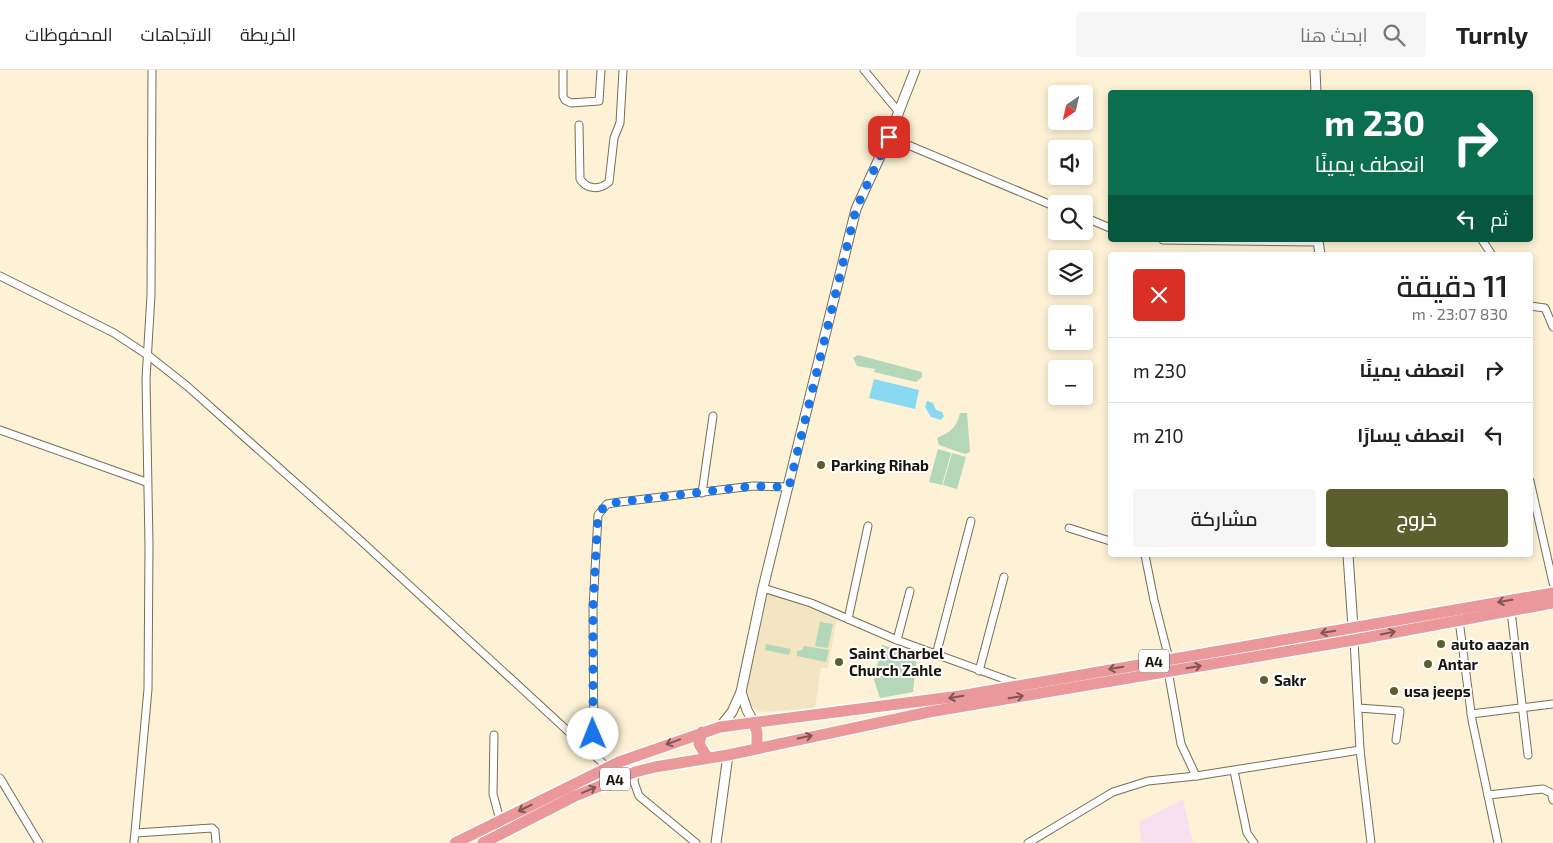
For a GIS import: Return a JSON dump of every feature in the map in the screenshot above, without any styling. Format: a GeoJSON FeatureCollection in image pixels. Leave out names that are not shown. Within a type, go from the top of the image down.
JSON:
{"type":"FeatureCollection","features":[{"type":"Feature","properties":{"kind":"highway","name":"A4"},"geometry":{"type":"LineString","coordinates":[[455,843],[607,767],[720,727],[933,700],[1553,593]]}},
{"type":"Feature","properties":{"kind":"highway","name":"A4"},"geometry":{"type":"LineString","coordinates":[[483,843],[575,796],[635,772],[707,757],[728,755],[929,712],[1354,640],[1553,603]]}},
{"type":"Feature","properties":{"kind":"highway"},"geometry":{"type":"LineString","coordinates":[[754,723],[758,748]]}},
{"type":"Feature","properties":{"kind":"highway"},"geometry":{"type":"LineString","coordinates":[[702,732],[699,744],[707,757]]}},
{"type":"Feature","properties":{"kind":"street"},"geometry":{"type":"LineString","coordinates":[[134,843],[148,689],[149,545],[146,482],[146,379],[149,356],[152,70]]}},
{"type":"Feature","properties":{"kind":"street"},"geometry":{"type":"LineString","coordinates":[[563,70],[564,96],[565,100],[571,103],[599,101],[601,70]]}},
{"type":"Feature","properties":{"kind":"street"},"geometry":{"type":"LineString","coordinates":[[579,125],[580,179],[589,187],[600,188],[607,185],[611,179],[614,138],[620,123],[623,70]]}},
{"type":"Feature","properties":{"kind":"street"},"geometry":{"type":"LineString","coordinates":[[864,70],[898,111]]}},
{"type":"Feature","properties":{"kind":"street"},"geometry":{"type":"LineString","coordinates":[[720,727],[732,712],[741,692],[763,588],[856,209],[889,137],[915,70]]}},
{"type":"Feature","properties":{"kind":"street"},"geometry":{"type":"LineString","coordinates":[[1315,70],[1316,90]]}},
{"type":"Feature","properties":{"kind":"street"},"geometry":{"type":"LineString","coordinates":[[889,137],[1048,204]]}},
{"type":"Feature","properties":{"kind":"street"},"geometry":{"type":"LineString","coordinates":[[1093,221],[1108,227]]}},
{"type":"Feature","properties":{"kind":"street"},"geometry":{"type":"LineString","coordinates":[[0,276],[114,333],[149,356],[188,386],[359,538],[607,767]]}},
{"type":"Feature","properties":{"kind":"street"},"geometry":{"type":"LineString","coordinates":[[1533,306],[1545,308],[1553,327]]}},
{"type":"Feature","properties":{"kind":"street"},"geometry":{"type":"LineString","coordinates":[[702,493],[713,416]]}},
{"type":"Feature","properties":{"kind":"street"},"geometry":{"type":"LineString","coordinates":[[0,430],[146,482]]}},
{"type":"Feature","properties":{"kind":"street"},"geometry":{"type":"LineString","coordinates":[[594,753],[593,608],[598,515],[606,504],[753,486],[789,487]]}},
{"type":"Feature","properties":{"kind":"street"},"geometry":{"type":"LineString","coordinates":[[1533,494],[1553,583]]}},
{"type":"Feature","properties":{"kind":"street"},"geometry":{"type":"LineString","coordinates":[[936,655],[971,521]]}},
{"type":"Feature","properties":{"kind":"street"},"geometry":{"type":"LineString","coordinates":[[848,619],[868,526]]}},
{"type":"Feature","properties":{"kind":"street"},"geometry":{"type":"LineString","coordinates":[[1069,528],[1108,540]]}},
{"type":"Feature","properties":{"kind":"street"},"geometry":{"type":"LineString","coordinates":[[1146,557],[1169,658]]}},
{"type":"Feature","properties":{"kind":"street"},"geometry":{"type":"LineString","coordinates":[[1348,557],[1353,627]]}},
{"type":"Feature","properties":{"kind":"street"},"geometry":{"type":"LineString","coordinates":[[979,671],[1004,576]]}},
{"type":"Feature","properties":{"kind":"street"},"geometry":{"type":"LineString","coordinates":[[763,588],[810,603],[897,640],[1021,685]]}},
{"type":"Feature","properties":{"kind":"street"},"geometry":{"type":"LineString","coordinates":[[897,640],[910,591]]}},
{"type":"Feature","properties":{"kind":"street"},"geometry":{"type":"LineString","coordinates":[[1511,611],[1528,755]]}},
{"type":"Feature","properties":{"kind":"street"},"geometry":{"type":"LineString","coordinates":[[1459,620],[1471,714],[1498,843]]}},
{"type":"Feature","properties":{"kind":"street"},"geometry":{"type":"LineString","coordinates":[[1354,640],[1360,750],[1371,843]]}},
{"type":"Feature","properties":{"kind":"street"},"geometry":{"type":"LineString","coordinates":[[1168,671],[1181,744],[1196,776]]}},
{"type":"Feature","properties":{"kind":"street"},"geometry":{"type":"LineString","coordinates":[[741,692],[754,723]]}},
{"type":"Feature","properties":{"kind":"street"},"geometry":{"type":"LineString","coordinates":[[1471,714],[1553,704]]}},
{"type":"Feature","properties":{"kind":"street"},"geometry":{"type":"LineString","coordinates":[[1358,708],[1400,711],[1396,740]]}},
{"type":"Feature","properties":{"kind":"street"},"geometry":{"type":"LineString","coordinates":[[494,734],[493,794],[500,820]]}},
{"type":"Feature","properties":{"kind":"street"},"geometry":{"type":"LineString","coordinates":[[1028,843],[1113,792],[1148,781],[1234,771],[1360,750]]}},
{"type":"Feature","properties":{"kind":"street"},"geometry":{"type":"LineString","coordinates":[[716,843],[728,755]]}},
{"type":"Feature","properties":{"kind":"street"},"geometry":{"type":"LineString","coordinates":[[1234,771],[1247,833],[1254,843]]}},
{"type":"Feature","properties":{"kind":"street"},"geometry":{"type":"LineString","coordinates":[[635,772],[634,782],[638,796],[696,843]]}},
{"type":"Feature","properties":{"kind":"street"},"geometry":{"type":"LineString","coordinates":[[0,778],[39,843]]}},
{"type":"Feature","properties":{"kind":"street"},"geometry":{"type":"LineString","coordinates":[[1488,795],[1543,789],[1551,793],[1553,800]]}},
{"type":"Feature","properties":{"kind":"street"},"geometry":{"type":"LineString","coordinates":[[136,833],[212,828],[215,831],[216,843]]}},
{"type":"Feature","properties":{"kind":"shaded area"},"geometry":{"type":"Polygon","coordinates":[[[767,594],[807,604],[837,617],[828,668],[821,668],[815,708],[763,712],[754,709],[750,704],[746,692],[767,594]]]}},
{"type":"Feature","properties":{"kind":"shaded area"},"geometry":{"type":"Polygon","coordinates":[[[1183,799],[1193,843],[1141,843],[1139,822],[1183,799]]]}},
{"type":"Feature","properties":{"kind":"green space"},"geometry":{"type":"Polygon","coordinates":[[[858,355],[922,372],[922,377],[916,382],[874,372],[875,369],[857,366],[853,358],[858,355]]]}},
{"type":"Feature","properties":{"kind":"green space"},"geometry":{"type":"Polygon","coordinates":[[[960,413],[967,413],[970,452],[965,454],[939,445],[937,438],[952,429],[960,413]]]}},
{"type":"Feature","properties":{"kind":"green space"},"geometry":{"type":"Polygon","coordinates":[[[938,449],[951,453],[942,485],[929,482],[938,449]]]}},
{"type":"Feature","properties":{"kind":"green space"},"geometry":{"type":"Polygon","coordinates":[[[952,453],[966,457],[957,489],[943,485],[952,453]]]}},
{"type":"Feature","properties":{"kind":"green space"},"geometry":{"type":"Polygon","coordinates":[[[820,622],[833,624],[828,648],[815,646],[820,622]]]}},
{"type":"Feature","properties":{"kind":"green space"},"geometry":{"type":"Polygon","coordinates":[[[766,644],[791,649],[789,655],[765,650],[766,644]]]}},
{"type":"Feature","properties":{"kind":"green space"},"geometry":{"type":"Polygon","coordinates":[[[882,645],[917,655],[913,692],[880,698],[874,680],[882,645]]]}},
{"type":"Feature","properties":{"kind":"green space"},"geometry":{"type":"Polygon","coordinates":[[[804,646],[829,650],[826,662],[797,656],[797,651],[802,650],[804,646]]]}},
{"type":"Feature","properties":{"kind":"water"},"geometry":{"type":"Polygon","coordinates":[[[874,379],[919,390],[915,409],[869,398],[874,379]]]}},
{"type":"Feature","properties":{"kind":"water"},"geometry":{"type":"Polygon","coordinates":[[[927,401],[933,403],[936,410],[942,412],[944,416],[941,420],[931,417],[925,407],[927,401]]]}},
{"type":"Feature","properties":{"kind":"place","name":"Parking Rihab"},"geometry":{"type":"Point","coordinates":[821,465]}},
{"type":"Feature","properties":{"kind":"place","name":"auto aazan"},"geometry":{"type":"Point","coordinates":[1441,644]}},
{"type":"Feature","properties":{"kind":"place","name":"Saint Charbel Church Zahle"},"geometry":{"type":"Point","coordinates":[839,662]}},
{"type":"Feature","properties":{"kind":"place","name":"Antar"},"geometry":{"type":"Point","coordinates":[1428,664]}},
{"type":"Feature","properties":{"kind":"place","name":"Sakr"},"geometry":{"type":"Point","coordinates":[1264,680]}},
{"type":"Feature","properties":{"kind":"place","name":"usa jeeps"},"geometry":{"type":"Point","coordinates":[1394,691]}},
{"type":"Feature","properties":{"kind":"route"},"geometry":{"type":"LineString","coordinates":[[593,734],[593,608],[598,515],[606,504],[660,496],[713,492],[753,486],[789,487],[856,209],[889,137]]}}]}
